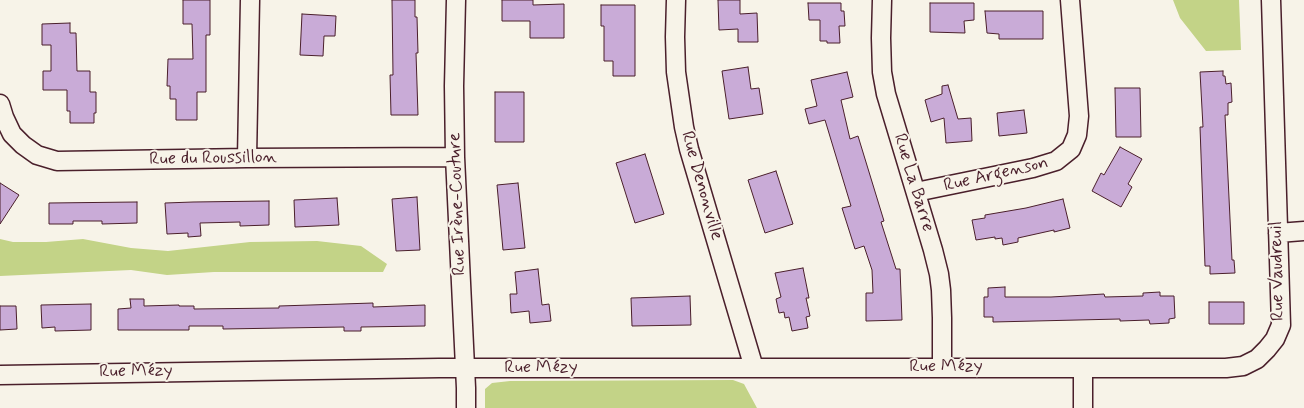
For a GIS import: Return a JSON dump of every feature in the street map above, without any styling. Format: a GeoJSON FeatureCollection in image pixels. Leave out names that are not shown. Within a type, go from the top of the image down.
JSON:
{"type":"FeatureCollection","features":[{"type":"Feature","properties":{"kind":"street"},"geometry":{"type":"LineString","coordinates":[[247,158],[250,0]]}},
{"type":"Feature","properties":{"kind":"street","name":"Rue Irène-Couture"},"geometry":{"type":"LineString","coordinates":[[456,0],[455,157],[466,408]]}},
{"type":"Feature","properties":{"kind":"street","name":"Rue Denonville"},"geometry":{"type":"LineString","coordinates":[[676,0],[676,72],[684,127],[754,368]]}},
{"type":"Feature","properties":{"kind":"street","name":"Rue La Barre"},"geometry":{"type":"LineString","coordinates":[[882,0],[883,79],[939,274],[942,318],[942,367]]}},
{"type":"Feature","properties":{"kind":"street","name":"Rue Argenson"},"geometry":{"type":"LineString","coordinates":[[916,192],[1033,168],[1056,161],[1071,149],[1077,135],[1079,116],[1070,0]]}},
{"type":"Feature","properties":{"kind":"street","name":"Rue Vaudreuil"},"geometry":{"type":"LineString","coordinates":[[1083,368],[1226,368],[1243,366],[1267,350],[1275,339],[1281,325],[1271,0]]}},
{"type":"Feature","properties":{"kind":"street","name":"Rue du Roussillon"},"geometry":{"type":"LineString","coordinates":[[0,104],[12,134],[37,155],[57,161],[455,157]]}},
{"type":"Feature","properties":{"kind":"street"},"geometry":{"type":"LineString","coordinates":[[1278,233],[1304,232]]}},
{"type":"Feature","properties":{"kind":"street","name":"Rue Mézy"},"geometry":{"type":"LineString","coordinates":[[0,375],[465,368],[1083,368]]}},
{"type":"Feature","properties":{"kind":"street"},"geometry":{"type":"LineString","coordinates":[[1083,368],[1083,408]]}},
{"type":"Feature","properties":{"kind":"green space"},"geometry":{"type":"Polygon","coordinates":[[[1173,0],[1239,0],[1241,50],[1206,51],[1180,18],[1173,0]]]}},
{"type":"Feature","properties":{"kind":"green space"},"geometry":{"type":"Polygon","coordinates":[[[0,239],[13,242],[46,242],[83,239],[131,248],[168,251],[250,242],[317,241],[361,246],[387,264],[383,272],[214,272],[167,275],[131,270],[0,276],[0,239]]]}},
{"type":"Feature","properties":{"kind":"green space"},"geometry":{"type":"Polygon","coordinates":[[[733,380],[744,384],[757,408],[485,408],[485,389],[492,383],[510,381],[733,380]]]}},
{"type":"Feature","properties":{"kind":"building"},"geometry":{"type":"Polygon","coordinates":[[[183,0],[210,0],[210,35],[206,35],[206,92],[197,92],[197,120],[176,120],[176,99],[170,99],[170,86],[167,86],[168,59],[193,59],[192,24],[183,24],[183,0]]]}},
{"type":"Feature","properties":{"kind":"building"},"geometry":{"type":"Polygon","coordinates":[[[392,0],[415,0],[418,53],[416,53],[418,115],[391,115],[390,75],[393,75],[392,0]]]}},
{"type":"Feature","properties":{"kind":"building"},"geometry":{"type":"Polygon","coordinates":[[[502,0],[533,0],[533,5],[564,4],[564,38],[530,38],[530,21],[502,21],[502,0]]]}},
{"type":"Feature","properties":{"kind":"building"},"geometry":{"type":"Polygon","coordinates":[[[718,0],[740,0],[740,14],[757,13],[758,42],[738,42],[738,29],[719,30],[718,0]]]}},
{"type":"Feature","properties":{"kind":"building"},"geometry":{"type":"Polygon","coordinates":[[[808,3],[841,3],[841,11],[844,11],[845,26],[839,26],[840,43],[820,41],[820,20],[809,20],[808,3]]]}},
{"type":"Feature","properties":{"kind":"building"},"geometry":{"type":"Polygon","coordinates":[[[930,3],[974,3],[974,20],[964,21],[965,33],[930,32],[930,3]]]}},
{"type":"Feature","properties":{"kind":"building"},"geometry":{"type":"Polygon","coordinates":[[[601,5],[635,5],[635,76],[613,76],[613,61],[604,61],[604,26],[601,26],[601,5]]]}},
{"type":"Feature","properties":{"kind":"building"},"geometry":{"type":"Polygon","coordinates":[[[985,11],[1043,11],[1043,39],[999,39],[999,34],[987,33],[985,11]]]}},
{"type":"Feature","properties":{"kind":"building"},"geometry":{"type":"Polygon","coordinates":[[[302,14],[336,16],[335,36],[324,36],[323,56],[300,55],[302,14]]]}},
{"type":"Feature","properties":{"kind":"building"},"geometry":{"type":"Polygon","coordinates":[[[70,23],[70,33],[76,33],[77,71],[90,71],[90,92],[96,92],[94,123],[70,123],[70,111],[67,111],[67,90],[43,90],[43,71],[51,71],[51,45],[42,45],[42,24],[70,23]]]}},
{"type":"Feature","properties":{"kind":"building"},"geometry":{"type":"Polygon","coordinates":[[[748,67],[751,89],[759,88],[763,114],[729,119],[722,71],[748,67]]]}},
{"type":"Feature","properties":{"kind":"building"},"geometry":{"type":"Polygon","coordinates":[[[1223,71],[1226,84],[1231,83],[1232,102],[1228,103],[1228,115],[1225,115],[1232,260],[1234,260],[1235,273],[1210,274],[1210,266],[1205,266],[1200,127],[1203,127],[1200,72],[1223,71]]]}},
{"type":"Feature","properties":{"kind":"building"},"geometry":{"type":"Polygon","coordinates":[[[847,72],[853,97],[841,100],[850,139],[858,136],[884,221],[881,222],[896,269],[900,269],[902,320],[866,321],[866,293],[873,293],[872,270],[864,246],[855,249],[842,208],[851,206],[825,120],[809,124],[805,109],[817,106],[811,80],[847,72]]]}},
{"type":"Feature","properties":{"kind":"building"},"geometry":{"type":"Polygon","coordinates":[[[948,85],[958,119],[971,118],[972,141],[946,143],[944,118],[931,122],[925,100],[942,94],[942,86],[948,85]]]}},
{"type":"Feature","properties":{"kind":"building"},"geometry":{"type":"Polygon","coordinates":[[[1115,88],[1140,88],[1141,137],[1116,137],[1115,88]]]}},
{"type":"Feature","properties":{"kind":"building"},"geometry":{"type":"Polygon","coordinates":[[[495,92],[524,92],[524,142],[495,142],[495,92]]]}},
{"type":"Feature","properties":{"kind":"building"},"geometry":{"type":"Polygon","coordinates":[[[1024,110],[1027,133],[999,136],[997,113],[1024,110]]]}},
{"type":"Feature","properties":{"kind":"building"},"geometry":{"type":"Polygon","coordinates":[[[1120,147],[1142,159],[1128,184],[1132,187],[1121,207],[1092,191],[1101,173],[1104,175],[1120,147]]]}},
{"type":"Feature","properties":{"kind":"building"},"geometry":{"type":"Polygon","coordinates":[[[645,154],[664,214],[635,223],[616,163],[645,154]]]}},
{"type":"Feature","properties":{"kind":"building"},"geometry":{"type":"Polygon","coordinates":[[[776,171],[793,224],[765,233],[748,180],[776,171]]]}},
{"type":"Feature","properties":{"kind":"building"},"geometry":{"type":"Polygon","coordinates":[[[0,183],[19,195],[0,224],[0,183]]]}},
{"type":"Feature","properties":{"kind":"building"},"geometry":{"type":"Polygon","coordinates":[[[518,183],[525,248],[503,250],[497,185],[518,183]]]}},
{"type":"Feature","properties":{"kind":"building"},"geometry":{"type":"Polygon","coordinates":[[[417,197],[420,250],[396,251],[392,199],[417,197]]]}},
{"type":"Feature","properties":{"kind":"building"},"geometry":{"type":"Polygon","coordinates":[[[337,198],[339,225],[295,227],[294,200],[337,198]]]}},
{"type":"Feature","properties":{"kind":"building"},"geometry":{"type":"Polygon","coordinates":[[[1063,199],[1070,228],[1018,238],[1018,242],[1003,245],[1002,238],[995,239],[995,237],[976,240],[972,220],[985,218],[985,215],[1063,199]]]}},
{"type":"Feature","properties":{"kind":"building"},"geometry":{"type":"Polygon","coordinates":[[[269,201],[269,225],[240,226],[240,222],[200,223],[201,236],[188,237],[188,233],[167,234],[165,203],[269,201]]]}},
{"type":"Feature","properties":{"kind":"building"},"geometry":{"type":"Polygon","coordinates":[[[137,202],[137,223],[102,224],[102,221],[73,221],[73,224],[49,224],[49,203],[137,202]]]}},
{"type":"Feature","properties":{"kind":"building"},"geometry":{"type":"Polygon","coordinates":[[[803,268],[809,298],[806,298],[810,316],[806,317],[808,328],[792,331],[789,317],[785,318],[784,312],[779,313],[776,299],[781,297],[775,273],[803,268]]]}},
{"type":"Feature","properties":{"kind":"building"},"geometry":{"type":"Polygon","coordinates":[[[538,269],[542,305],[549,304],[551,321],[530,323],[529,311],[511,313],[510,294],[517,294],[515,272],[538,269]]]}},
{"type":"Feature","properties":{"kind":"building"},"geometry":{"type":"Polygon","coordinates":[[[1005,287],[1005,297],[1104,294],[1105,297],[1143,296],[1143,293],[1160,292],[1160,296],[1174,296],[1175,318],[1169,319],[1169,323],[1150,324],[1149,320],[1120,321],[1120,319],[993,322],[993,317],[984,317],[984,297],[988,297],[988,288],[1005,287]]]}},
{"type":"Feature","properties":{"kind":"building"},"geometry":{"type":"Polygon","coordinates":[[[690,296],[691,325],[632,326],[631,298],[690,296]]]}},
{"type":"Feature","properties":{"kind":"building"},"geometry":{"type":"Polygon","coordinates":[[[130,299],[144,299],[144,306],[179,305],[194,306],[194,309],[279,308],[279,306],[373,303],[373,307],[425,305],[425,326],[361,327],[361,331],[344,331],[344,327],[223,329],[223,326],[189,326],[189,330],[118,330],[118,309],[131,308],[130,299]]]}},
{"type":"Feature","properties":{"kind":"building"},"geometry":{"type":"Polygon","coordinates":[[[1209,302],[1244,302],[1244,324],[1209,324],[1209,302]]]}},
{"type":"Feature","properties":{"kind":"building"},"geometry":{"type":"Polygon","coordinates":[[[91,304],[91,330],[55,331],[55,327],[42,328],[41,305],[91,304]]]}},
{"type":"Feature","properties":{"kind":"building"},"geometry":{"type":"Polygon","coordinates":[[[0,306],[16,306],[17,329],[0,330],[0,306]]]}}]}
